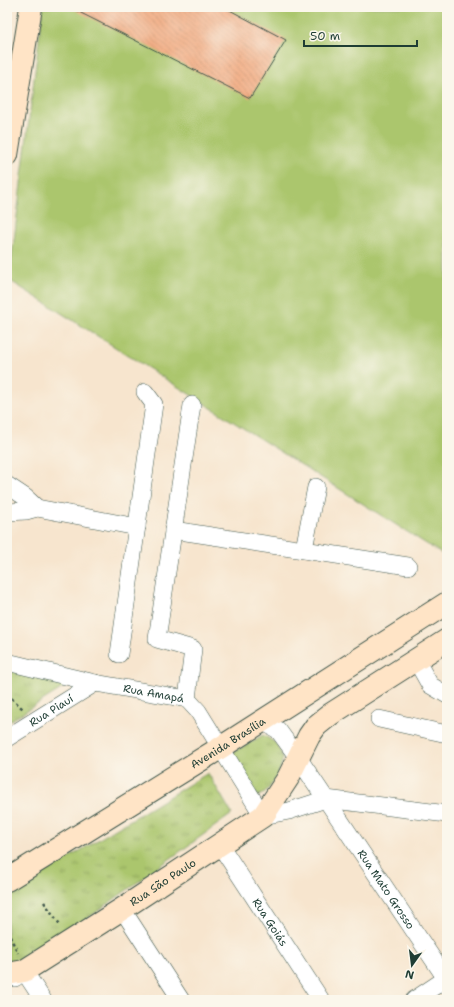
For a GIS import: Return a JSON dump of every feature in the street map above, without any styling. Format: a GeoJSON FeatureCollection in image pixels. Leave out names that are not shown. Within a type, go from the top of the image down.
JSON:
{"type":"FeatureCollection","features":[{"type":"Feature","properties":{"kind":"main road"},"geometry":{"type":"LineString","coordinates":[[7,155],[31,7]]}},
{"type":"Feature","properties":{"kind":"main road","name":"Avenida Brasília"},"geometry":{"type":"LineString","coordinates":[[7,880],[220,748],[447,603]]}},
{"type":"Feature","properties":{"kind":"main road"},"geometry":{"type":"LineString","coordinates":[[263,816],[288,778],[298,756],[316,726],[331,714],[447,640]]}},
{"type":"Feature","properties":{"kind":"main road","name":"Rua São Paulo"},"geometry":{"type":"LineString","coordinates":[[14,971],[122,909],[263,816]]}},
{"type":"Feature","properties":{"kind":"street"},"geometry":{"type":"LineString","coordinates":[[119,654],[154,404],[145,392]]}},
{"type":"Feature","properties":{"kind":"street"},"geometry":{"type":"LineString","coordinates":[[187,699],[193,649],[157,640],[192,405]]}},
{"type":"Feature","properties":{"kind":"street"},"geometry":{"type":"LineString","coordinates":[[7,485],[25,497],[36,508]]}},
{"type":"Feature","properties":{"kind":"street"},"geometry":{"type":"LineString","coordinates":[[304,549],[316,486]]}},
{"type":"Feature","properties":{"kind":"street"},"geometry":{"type":"LineString","coordinates":[[7,512],[26,511],[36,508],[137,527]]}},
{"type":"Feature","properties":{"kind":"street"},"geometry":{"type":"LineString","coordinates":[[173,530],[408,566]]}},
{"type":"Feature","properties":{"kind":"street"},"geometry":{"type":"LineString","coordinates":[[416,660],[430,685],[447,694]]}},
{"type":"Feature","properties":{"kind":"street","name":"Rua Amapá"},"geometry":{"type":"LineString","coordinates":[[7,662],[95,683],[187,699],[198,711],[263,816]]}},
{"type":"Feature","properties":{"kind":"street","name":"Rua Piauí"},"geometry":{"type":"LineString","coordinates":[[7,738],[95,683]]}},
{"type":"Feature","properties":{"kind":"street"},"geometry":{"type":"LineString","coordinates":[[379,719],[447,734]]}},
{"type":"Feature","properties":{"kind":"street"},"geometry":{"type":"LineString","coordinates":[[262,721],[278,730],[298,756],[326,799]]}},
{"type":"Feature","properties":{"kind":"street","name":"Rua São Paulo"},"geometry":{"type":"LineString","coordinates":[[263,816],[289,811],[326,799],[447,814]]}},
{"type":"Feature","properties":{"kind":"street","name":"Rua Mato Grosso"},"geometry":{"type":"LineString","coordinates":[[326,799],[447,979]]}},
{"type":"Feature","properties":{"kind":"street","name":"Rua Goiás"},"geometry":{"type":"LineString","coordinates":[[220,845],[320,1000]]}},
{"type":"Feature","properties":{"kind":"street"},"geometry":{"type":"LineString","coordinates":[[122,909],[181,1000]]}},
{"type":"Feature","properties":{"kind":"street"},"geometry":{"type":"LineString","coordinates":[[14,971],[43,1000]]}},
{"type":"Feature","properties":{"kind":"street"},"geometry":{"type":"LineString","coordinates":[[414,1000],[447,979]]}},
{"type":"Feature","properties":{"kind":"path"},"geometry":{"type":"LineString","coordinates":[[7,694],[25,712]]}},
{"type":"Feature","properties":{"kind":"path"},"geometry":{"type":"LineString","coordinates":[[44,902],[61,927]]}},
{"type":"Feature","properties":{"kind":"path"},"geometry":{"type":"LineString","coordinates":[[7,932],[14,971]]}},
{"type":"Feature","properties":{"kind":"green space"},"geometry":{"type":"Polygon","coordinates":[[[43,7],[447,7],[447,557],[9,280],[43,7]]]}},
{"type":"Feature","properties":{"kind":"green space"},"geometry":{"type":"Polygon","coordinates":[[[7,670],[69,684],[7,723],[7,670]]]}},
{"type":"Feature","properties":{"kind":"green space"},"geometry":{"type":"Polygon","coordinates":[[[263,735],[276,743],[283,758],[280,770],[271,785],[263,794],[257,797],[232,753],[263,735]]]}},
{"type":"Feature","properties":{"kind":"green space"},"geometry":{"type":"Polygon","coordinates":[[[208,773],[232,814],[66,934],[23,962],[7,964],[7,895],[208,773]]]}},
{"type":"Feature","properties":{"kind":"building"},"geometry":{"type":"Polygon","coordinates":[[[69,7],[224,7],[286,40],[250,98],[69,7]]]}}]}
